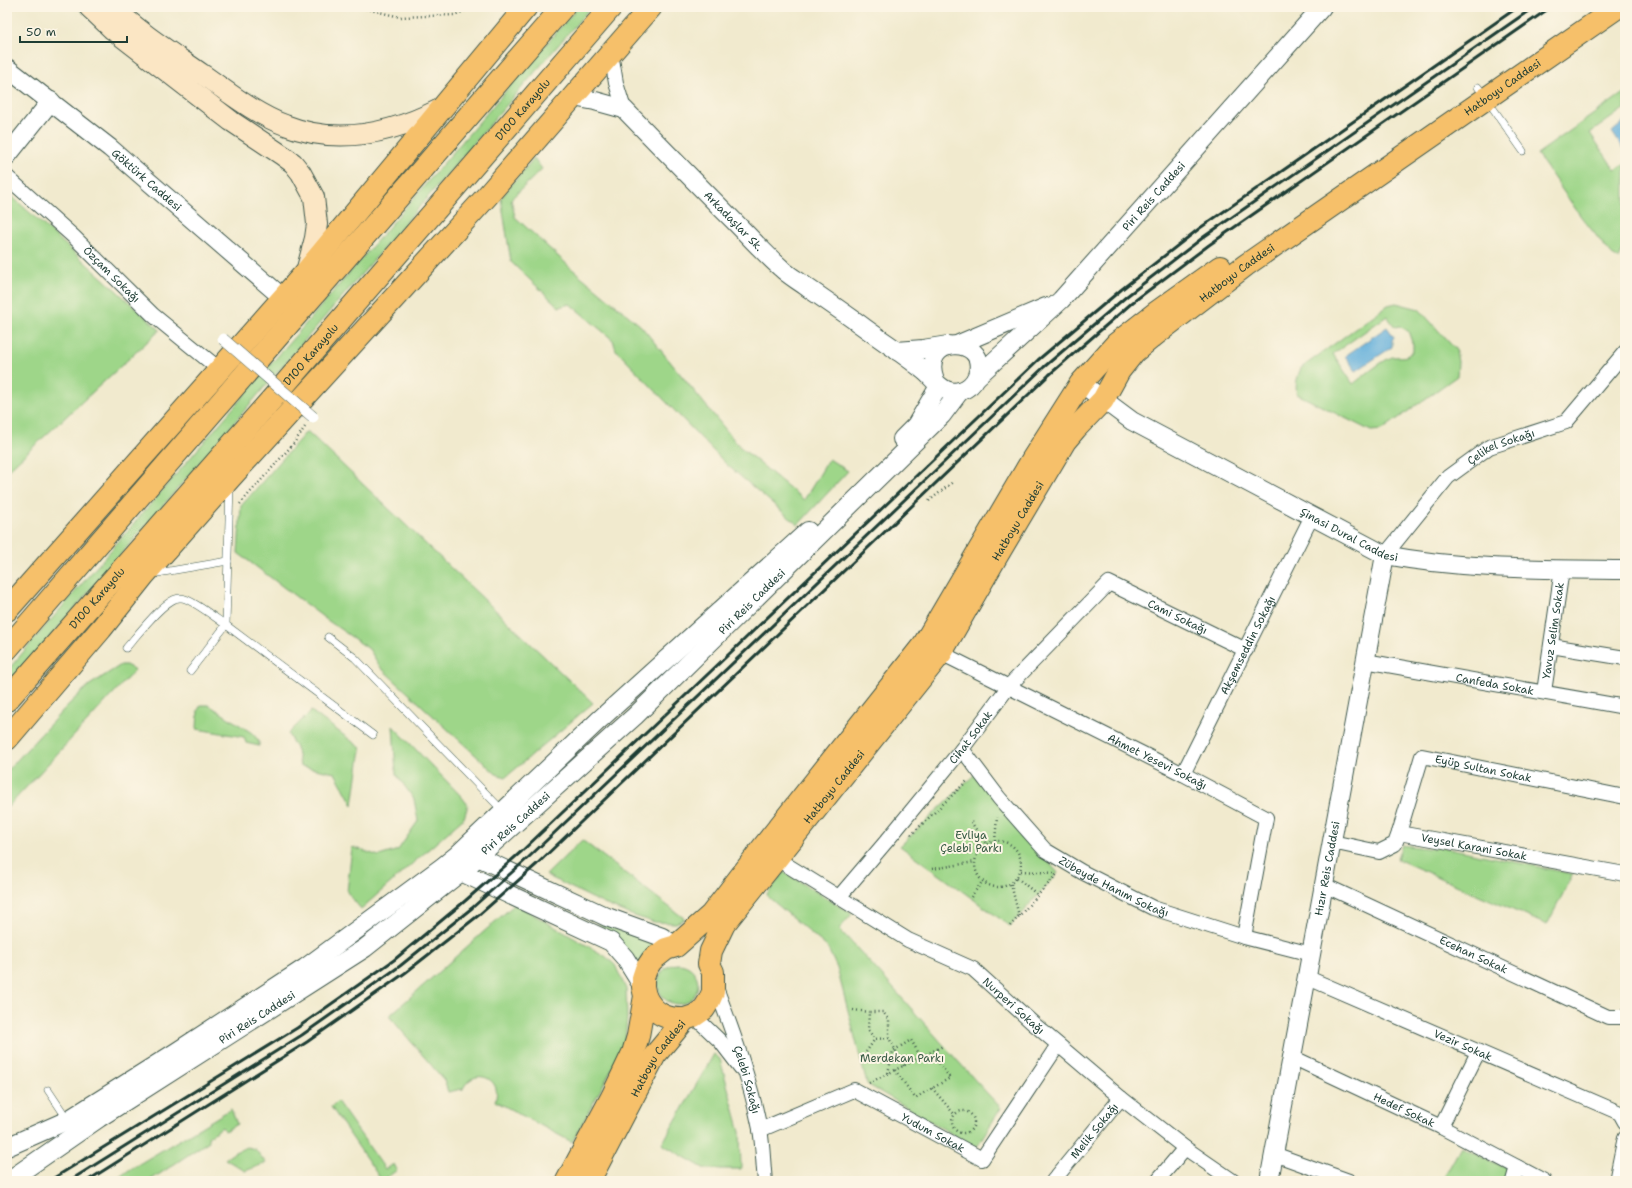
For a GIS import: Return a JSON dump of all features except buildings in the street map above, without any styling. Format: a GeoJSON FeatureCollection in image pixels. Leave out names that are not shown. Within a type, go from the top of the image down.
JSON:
{"type":"FeatureCollection","features":[{"type":"Feature","properties":{"kind":"main road"},"geometry":{"type":"LineString","coordinates":[[89,7],[112,29],[231,121],[293,163],[301,173],[314,197],[317,224],[306,272]]}},
{"type":"Feature","properties":{"kind":"main road"},"geometry":{"type":"LineString","coordinates":[[113,7],[157,43],[264,116],[308,133],[330,136],[365,134],[394,128],[421,118],[444,107]]}},
{"type":"Feature","properties":{"kind":"main road"},"geometry":{"type":"LineString","coordinates":[[7,610],[306,272],[526,7]]}},
{"type":"Feature","properties":{"kind":"main road"},"geometry":{"type":"LineString","coordinates":[[7,649],[563,7]]}},
{"type":"Feature","properties":{"kind":"main road","name":"D100 Karayolu"},"geometry":{"type":"LineString","coordinates":[[7,700],[267,404],[611,7]]}},
{"type":"Feature","properties":{"kind":"main road"},"geometry":{"type":"LineString","coordinates":[[7,739],[101,629],[144,575],[230,478],[488,195],[650,7]]}},
{"type":"Feature","properties":{"kind":"main road","name":"Hatboyu Caddesi"},"geometry":{"type":"LineString","coordinates":[[589,1181],[655,1055],[689,1018],[704,1009],[709,1001],[713,992],[711,973],[712,951],[724,924],[941,653],[994,559],[1065,441],[1103,400],[1119,371],[1134,352],[1246,265],[1482,93],[1592,7]]}},
{"type":"Feature","properties":{"kind":"main road","name":"Hatboyu Caddesi"},"geometry":{"type":"LineString","coordinates":[[567,1181],[584,1151],[632,1053],[638,1036],[646,969],[652,960],[666,949],[676,946],[711,915],[924,644],[1032,460],[1081,384],[1116,344],[1157,312],[1482,93],[1618,7]]}},
{"type":"Feature","properties":{"kind":"main road"},"geometry":{"type":"LineString","coordinates":[[676,946],[686,947],[702,957],[711,973]]}},
{"type":"Feature","properties":{"kind":"main road"},"geometry":{"type":"LineString","coordinates":[[644,992],[649,1004],[661,1015],[674,1019],[689,1018]]}},
{"type":"Feature","properties":{"kind":"street","name":"Piri Reis Caddesi"},"geometry":{"type":"LineString","coordinates":[[977,377],[1061,300],[1322,7]]}},
{"type":"Feature","properties":{"kind":"street"},"geometry":{"type":"LineString","coordinates":[[611,53],[616,83],[624,109]]}},
{"type":"Feature","properties":{"kind":"street","name":"Göktürk Caddesi"},"geometry":{"type":"LineString","coordinates":[[7,68],[110,148],[283,298]]}},
{"type":"Feature","properties":{"kind":"street","name":"Arkadaşlar Sk."},"geometry":{"type":"LineString","coordinates":[[573,97],[624,109],[782,269],[897,351],[937,383]]}},
{"type":"Feature","properties":{"kind":"street"},"geometry":{"type":"LineString","coordinates":[[7,156],[51,101]]}},
{"type":"Feature","properties":{"kind":"street","name":"Özçam Sokağı"},"geometry":{"type":"LineString","coordinates":[[7,177],[74,237],[153,315],[219,369]]}},
{"type":"Feature","properties":{"kind":"street"},"geometry":{"type":"LineString","coordinates":[[897,351],[923,350],[953,345],[969,349],[975,354],[979,369],[977,377],[973,383],[960,391],[953,391],[937,383],[932,373],[933,359],[942,348],[953,345],[1017,320],[1061,300]]}},
{"type":"Feature","properties":{"kind":"street"},"geometry":{"type":"LineString","coordinates":[[223,339],[313,417]]}},
{"type":"Feature","properties":{"kind":"street","name":"Çelikel Sokağı"},"geometry":{"type":"LineString","coordinates":[[1385,555],[1448,477],[1488,447],[1566,422],[1625,352]]}},
{"type":"Feature","properties":{"kind":"street","name":"Piri Reis Caddesi"},"geometry":{"type":"LineString","coordinates":[[8,1181],[99,1118],[365,948],[459,864],[503,811],[598,721],[821,519],[916,424],[937,383]]}},
{"type":"Feature","properties":{"kind":"street","name":"Şinasi Dural Caddesi"},"geometry":{"type":"LineString","coordinates":[[1081,384],[1132,421],[1385,555],[1493,568],[1625,570]]}},
{"type":"Feature","properties":{"kind":"street","name":"Piri Reis Caddesi"},"geometry":{"type":"LineString","coordinates":[[7,1147],[68,1120],[305,968],[459,864],[478,857],[635,716],[936,421],[960,391]]}},
{"type":"Feature","properties":{"kind":"street","name":"Akşemseddin Sokağı"},"geometry":{"type":"LineString","coordinates":[[1183,774],[1312,516]]}},
{"type":"Feature","properties":{"kind":"street","name":"Hızır Reis Caddesi"},"geometry":{"type":"LineString","coordinates":[[1269,1181],[1385,555]]}},
{"type":"Feature","properties":{"kind":"street","name":"Yavuz Selim Sokak"},"geometry":{"type":"LineString","coordinates":[[1544,692],[1562,569]]}},
{"type":"Feature","properties":{"kind":"street","name":"Cami Sokağı"},"geometry":{"type":"LineString","coordinates":[[1109,583],[1246,650]]}},
{"type":"Feature","properties":{"kind":"street","name":"Cihat Sokak"},"geometry":{"type":"LineString","coordinates":[[839,897],[962,749],[1009,686],[1109,583]]}},
{"type":"Feature","properties":{"kind":"street"},"geometry":{"type":"LineString","coordinates":[[1550,646],[1625,658]]}},
{"type":"Feature","properties":{"kind":"street","name":"Ahmet Yesevi Sokağı"},"geometry":{"type":"LineString","coordinates":[[941,653],[1183,774],[1266,818],[1244,937]]}},
{"type":"Feature","properties":{"kind":"street","name":"Canfeda Sokak"},"geometry":{"type":"LineString","coordinates":[[1365,661],[1625,707]]}},
{"type":"Feature","properties":{"kind":"street","name":"Zübeyde Hanım Sokağı"},"geometry":{"type":"LineString","coordinates":[[962,749],[999,798],[1045,850],[1082,872],[1153,908],[1244,937],[1311,954]]}},
{"type":"Feature","properties":{"kind":"street","name":"Eyüp Sultan Sokak"},"geometry":{"type":"LineString","coordinates":[[1399,833],[1422,756],[1625,797]]}},
{"type":"Feature","properties":{"kind":"street"},"geometry":{"type":"LineString","coordinates":[[1332,842],[1379,852],[1395,844],[1399,833]]}},
{"type":"Feature","properties":{"kind":"street","name":"Veysel Karani Sokak"},"geometry":{"type":"LineString","coordinates":[[1399,833],[1625,874]]}},
{"type":"Feature","properties":{"kind":"street"},"geometry":{"type":"LineString","coordinates":[[478,857],[607,917],[662,937],[676,946]]}},
{"type":"Feature","properties":{"kind":"street","name":"Nurperi Sokağı"},"geometry":{"type":"LineString","coordinates":[[777,859],[908,940],[973,969],[1058,1045],[1121,1098],[1185,1148],[1233,1181]]}},
{"type":"Feature","properties":{"kind":"street"},"geometry":{"type":"LineString","coordinates":[[459,864],[610,942],[625,958],[644,992]]}},
{"type":"Feature","properties":{"kind":"street","name":"Ecehan Sokak"},"geometry":{"type":"LineString","coordinates":[[1324,885],[1608,1017],[1625,1017]]}},
{"type":"Feature","properties":{"kind":"street","name":"Çelebi Sokağı"},"geometry":{"type":"LineString","coordinates":[[711,973],[736,1041],[746,1075],[760,1130],[765,1181]]}},
{"type":"Feature","properties":{"kind":"street","name":"Vezir Sokak"},"geometry":{"type":"LineString","coordinates":[[1306,978],[1478,1052],[1622,1118]]}},
{"type":"Feature","properties":{"kind":"street"},"geometry":{"type":"LineString","coordinates":[[689,1018],[721,1042],[746,1075]]}},
{"type":"Feature","properties":{"kind":"street","name":"Yudum Sokak"},"geometry":{"type":"LineString","coordinates":[[854,1090],[982,1159],[1058,1045]]}},
{"type":"Feature","properties":{"kind":"street","name":"Hedef Sokak"},"geometry":{"type":"LineString","coordinates":[[1292,1057],[1441,1127],[1478,1052]]}},
{"type":"Feature","properties":{"kind":"street"},"geometry":{"type":"LineString","coordinates":[[760,1130],[854,1090]]}},
{"type":"Feature","properties":{"kind":"street","name":"Melik Sokağı"},"geometry":{"type":"LineString","coordinates":[[1053,1181],[1121,1098]]}},
{"type":"Feature","properties":{"kind":"street"},"geometry":{"type":"LineString","coordinates":[[1441,1127],[1544,1181]]}},
{"type":"Feature","properties":{"kind":"street"},"geometry":{"type":"LineString","coordinates":[[1616,1181],[1625,1137]]}},
{"type":"Feature","properties":{"kind":"street"},"geometry":{"type":"LineString","coordinates":[[1157,1181],[1185,1148]]}},
{"type":"Feature","properties":{"kind":"street"},"geometry":{"type":"LineString","coordinates":[[1274,1154],[1349,1181]]}},
{"type":"Feature","properties":{"kind":"street"},"geometry":{"type":"LineString","coordinates":[[1513,1181],[1517,1167]]}},
{"type":"Feature","properties":{"kind":"lane"},"geometry":{"type":"LineString","coordinates":[[1482,93],[1524,151]]}},
{"type":"Feature","properties":{"kind":"lane"},"geometry":{"type":"LineString","coordinates":[[190,671],[226,625],[230,478]]}},
{"type":"Feature","properties":{"kind":"lane"},"geometry":{"type":"LineString","coordinates":[[144,575],[228,561]]}},
{"type":"Feature","properties":{"kind":"lane"},"geometry":{"type":"LineString","coordinates":[[126,648],[165,605],[174,599],[181,598],[189,600],[226,625],[373,735]]}},
{"type":"Feature","properties":{"kind":"lane"},"geometry":{"type":"LineString","coordinates":[[328,637],[355,658],[503,811]]}},
{"type":"Feature","properties":{"kind":"lane"},"geometry":{"type":"LineString","coordinates":[[48,1090],[68,1120]]}},
{"type":"Feature","properties":{"kind":"path"},"geometry":{"type":"LineString","coordinates":[[358,7],[400,17],[455,15],[473,7]]}},
{"type":"Feature","properties":{"kind":"path"},"geometry":{"type":"LineString","coordinates":[[230,516],[294,443],[313,417]]}},
{"type":"Feature","properties":{"kind":"path"},"geometry":{"type":"LineString","coordinates":[[930,501],[954,480]]}},
{"type":"Feature","properties":{"kind":"path"},"geometry":{"type":"LineString","coordinates":[[889,838],[900,846],[974,775]]}},
{"type":"Feature","properties":{"kind":"path"},"geometry":{"type":"LineString","coordinates":[[995,841],[999,798]]}},
{"type":"Feature","properties":{"kind":"path"},"geometry":{"type":"LineString","coordinates":[[971,822],[986,844]]}},
{"type":"Feature","properties":{"kind":"path"},"geometry":{"type":"LineString","coordinates":[[995,841],[1003,841],[1010,844],[1016,849],[1022,863],[1021,871],[1012,884],[996,888],[982,882],[975,869],[977,855],[981,848],[986,844],[995,841]]}},
{"type":"Feature","properties":{"kind":"path"},"geometry":{"type":"LineString","coordinates":[[932,869],[975,862]]}},
{"type":"Feature","properties":{"kind":"path"},"geometry":{"type":"LineString","coordinates":[[1054,867],[1058,873]]}},
{"type":"Feature","properties":{"kind":"path"},"geometry":{"type":"LineString","coordinates":[[1021,871],[1058,873]]}},
{"type":"Feature","properties":{"kind":"path"},"geometry":{"type":"LineString","coordinates":[[1010,926],[1058,873]]}},
{"type":"Feature","properties":{"kind":"path"},"geometry":{"type":"LineString","coordinates":[[1017,878],[1038,895]]}},
{"type":"Feature","properties":{"kind":"path"},"geometry":{"type":"LineString","coordinates":[[971,897],[982,882]]}},
{"type":"Feature","properties":{"kind":"path"},"geometry":{"type":"LineString","coordinates":[[1012,884],[1019,916]]}},
{"type":"Feature","properties":{"kind":"path"},"geometry":{"type":"LineString","coordinates":[[853,1010],[883,1012],[889,1020],[889,1038],[904,1066]]}},
{"type":"Feature","properties":{"kind":"path"},"geometry":{"type":"LineString","coordinates":[[869,1012],[868,1030],[875,1039]]}},
{"type":"Feature","properties":{"kind":"path"},"geometry":{"type":"LineString","coordinates":[[875,1039],[889,1038]]}},
{"type":"Feature","properties":{"kind":"path"},"geometry":{"type":"LineString","coordinates":[[866,1052],[875,1039]]}},
{"type":"Feature","properties":{"kind":"path"},"geometry":{"type":"LineString","coordinates":[[888,1074],[893,1050],[911,1040],[921,1057]]}},
{"type":"Feature","properties":{"kind":"path"},"geometry":{"type":"LineString","coordinates":[[854,1090],[943,1046]]}},
{"type":"Feature","properties":{"kind":"path"},"geometry":{"type":"LineString","coordinates":[[895,1070],[916,1098],[950,1078],[931,1052]]}},
{"type":"Feature","properties":{"kind":"path"},"geometry":{"type":"LineString","coordinates":[[932,1088],[956,1115]]}},
{"type":"Feature","properties":{"kind":"path"},"geometry":{"type":"LineString","coordinates":[[961,1112],[971,1115],[974,1121],[973,1128],[964,1133],[957,1131],[953,1125],[956,1115],[961,1112]]}},
{"type":"Feature","properties":{"kind":"green space"},"geometry":{"type":"Polygon","coordinates":[[[578,7],[591,7],[7,687],[7,671],[578,7]]]}},
{"type":"Feature","properties":{"kind":"green space"},"geometry":{"type":"Polygon","coordinates":[[[1625,92],[1625,108],[1590,133],[1615,170],[1625,164],[1625,244],[1619,259],[1612,255],[1582,218],[1537,154],[1625,92]]]}},
{"type":"Feature","properties":{"kind":"green space"},"geometry":{"type":"Polygon","coordinates":[[[534,158],[542,169],[511,199],[515,217],[571,268],[641,326],[739,446],[804,500],[829,459],[848,471],[798,525],[726,464],[616,350],[613,340],[570,304],[559,307],[511,262],[501,198],[534,158]]]}},
{"type":"Feature","properties":{"kind":"green space"},"geometry":{"type":"Polygon","coordinates":[[[7,192],[160,330],[7,471],[7,192]]]}},
{"type":"Feature","properties":{"kind":"green space"},"geometry":{"type":"Polygon","coordinates":[[[1396,303],[1419,309],[1456,350],[1458,362],[1457,376],[1382,430],[1371,431],[1297,394],[1296,387],[1301,368],[1388,305],[1396,303]],[[1387,316],[1333,354],[1353,384],[1389,358],[1406,356],[1413,351],[1413,345],[1408,331],[1399,326],[1395,327],[1387,316]]]}},
{"type":"Feature","properties":{"kind":"green space"},"geometry":{"type":"Polygon","coordinates":[[[307,431],[593,703],[506,777],[496,774],[381,668],[369,649],[327,620],[238,553],[241,506],[307,431]]]}},
{"type":"Feature","properties":{"kind":"green space"},"geometry":{"type":"Polygon","coordinates":[[[121,665],[126,665],[135,670],[7,808],[7,771],[66,707],[88,686],[121,665]]]}},
{"type":"Feature","properties":{"kind":"green space"},"geometry":{"type":"Polygon","coordinates":[[[201,705],[208,705],[212,707],[252,733],[259,741],[259,746],[246,743],[244,737],[197,729],[198,710],[201,705]]]}},
{"type":"Feature","properties":{"kind":"green space"},"geometry":{"type":"Polygon","coordinates":[[[311,711],[361,748],[353,805],[335,773],[300,766],[297,750],[288,734],[311,711]]]}},
{"type":"Feature","properties":{"kind":"green space"},"geometry":{"type":"Polygon","coordinates":[[[393,726],[468,805],[464,818],[361,909],[347,892],[352,847],[379,856],[398,850],[418,821],[414,799],[396,774],[393,726]]]}},
{"type":"Feature","properties":{"kind":"green space","name":"Evliya Çelebi Parkı"},"geometry":{"type":"Polygon","coordinates":[[[974,775],[1058,873],[1010,926],[900,846],[974,775]]]}},
{"type":"Feature","properties":{"kind":"green space"},"geometry":{"type":"Polygon","coordinates":[[[582,840],[685,919],[676,923],[654,922],[634,916],[604,904],[546,875],[582,840]]]}},
{"type":"Feature","properties":{"kind":"green space"},"geometry":{"type":"Polygon","coordinates":[[[1402,845],[1434,849],[1438,846],[1573,874],[1547,925],[1397,859],[1402,845]]]}},
{"type":"Feature","properties":{"kind":"green space","name":"Merdekan Parkı"},"geometry":{"type":"Polygon","coordinates":[[[784,872],[852,914],[839,929],[1001,1108],[976,1148],[867,1084],[837,968],[827,947],[766,895],[784,872]]]}},
{"type":"Feature","properties":{"kind":"green space"},"geometry":{"type":"Polygon","coordinates":[[[515,904],[605,956],[615,965],[626,989],[627,1018],[625,1040],[619,1056],[572,1142],[495,1101],[497,1093],[495,1086],[486,1078],[473,1078],[467,1083],[462,1091],[462,1089],[448,1092],[444,1080],[389,1016],[515,904]]]}},
{"type":"Feature","properties":{"kind":"green space"},"geometry":{"type":"Polygon","coordinates":[[[596,922],[658,944],[636,966],[611,934],[596,922]]]}},
{"type":"Feature","properties":{"kind":"green space"},"geometry":{"type":"Polygon","coordinates":[[[674,964],[682,964],[689,967],[695,973],[698,984],[695,995],[689,1001],[682,1004],[674,1004],[667,1001],[661,995],[658,988],[658,980],[661,973],[667,967],[674,964]]]}},
{"type":"Feature","properties":{"kind":"green space"},"geometry":{"type":"Polygon","coordinates":[[[714,1054],[720,1059],[740,1132],[741,1169],[705,1169],[662,1144],[714,1054]]]}},
{"type":"Feature","properties":{"kind":"green space"},"geometry":{"type":"Polygon","coordinates":[[[337,1101],[385,1169],[394,1164],[397,1170],[382,1181],[331,1107],[337,1101]]]}},
{"type":"Feature","properties":{"kind":"green space"},"geometry":{"type":"Polygon","coordinates":[[[231,1109],[237,1124],[225,1131],[222,1127],[208,1137],[209,1141],[149,1181],[114,1181],[129,1170],[231,1109]]]}},
{"type":"Feature","properties":{"kind":"green space"},"geometry":{"type":"Polygon","coordinates":[[[247,1147],[255,1149],[266,1163],[245,1171],[225,1159],[235,1152],[247,1147]]]}},
{"type":"Feature","properties":{"kind":"green space"},"geometry":{"type":"Polygon","coordinates":[[[1461,1147],[1506,1168],[1506,1181],[1442,1181],[1461,1147]]]}},
{"type":"Feature","properties":{"kind":"water"},"geometry":{"type":"Polygon","coordinates":[[[1625,121],[1625,149],[1624,150],[1612,132],[1625,121]]]}},
{"type":"Feature","properties":{"kind":"water"},"geometry":{"type":"Polygon","coordinates":[[[1387,327],[1394,337],[1392,340],[1392,347],[1356,371],[1345,356],[1387,327]]]}},
{"type":"Feature","properties":{"kind":"railway"},"geometry":{"type":"LineString","coordinates":[[49,1181],[297,1028],[394,960],[522,851],[1038,360],[1122,289],[1200,228],[1518,7]]}},
{"type":"Feature","properties":{"kind":"railway"},"geometry":{"type":"LineString","coordinates":[[69,1181],[302,1035],[400,966],[472,908],[529,857],[1044,367],[1127,296],[1205,236],[1534,7]]}},
{"type":"Feature","properties":{"kind":"railway"},"geometry":{"type":"LineString","coordinates":[[87,1181],[307,1042],[405,973],[479,915],[537,864],[1049,375],[1133,302],[1209,245],[1551,7]]}}]}
